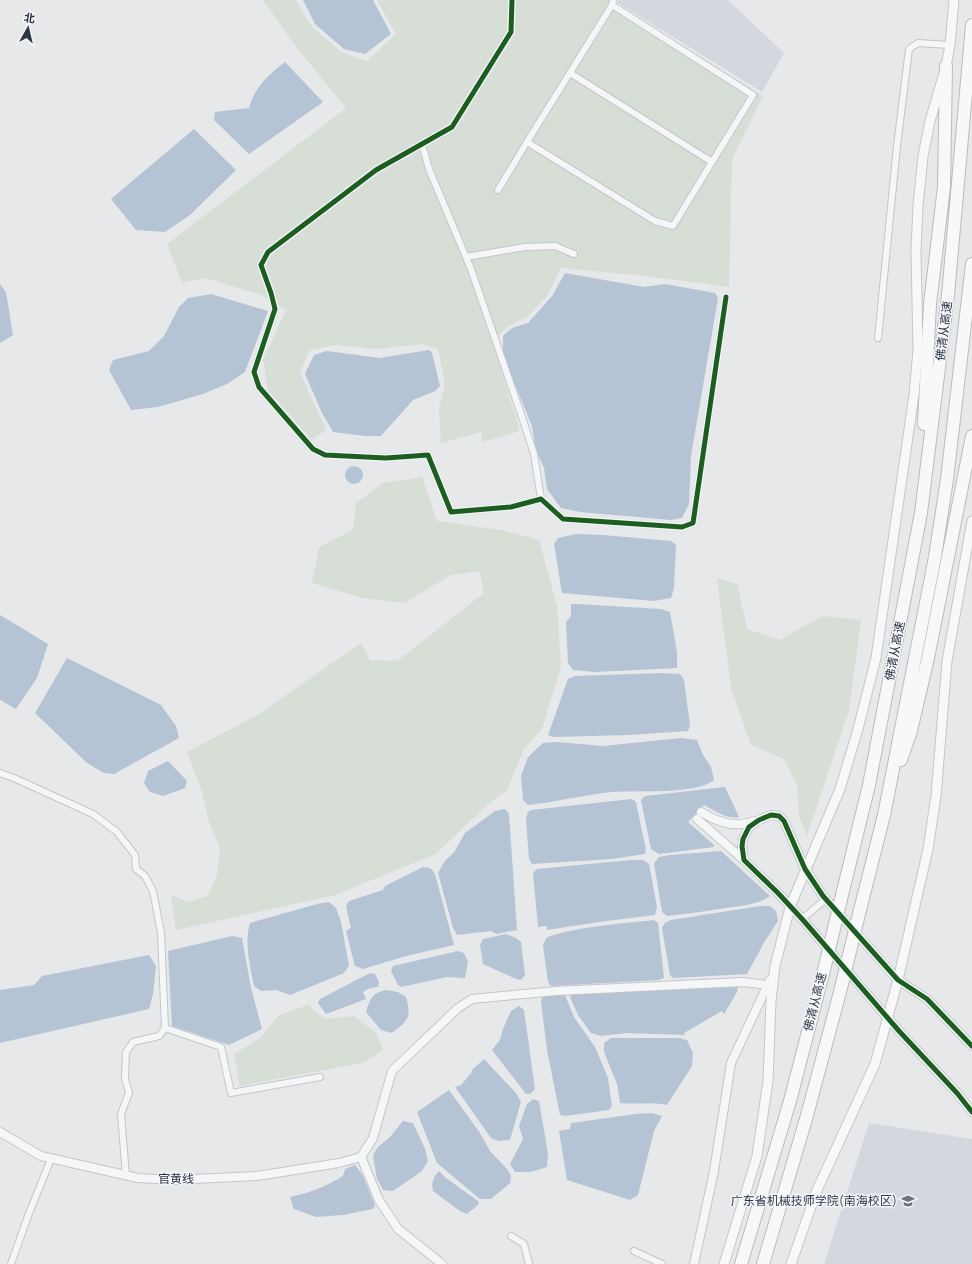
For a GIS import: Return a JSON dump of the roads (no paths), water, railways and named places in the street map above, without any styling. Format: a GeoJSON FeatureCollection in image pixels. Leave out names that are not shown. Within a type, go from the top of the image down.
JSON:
{"type":"FeatureCollection","features":[{"type":"Feature","properties":{"kind":"highway","name":"佛清从高速"},"geometry":{"type":"LineString","coordinates":[[741,1264],[790,1101],[823,974],[869,785],[920,520],[948,295],[972,24]]}},
{"type":"Feature","properties":{"kind":"highway"},"geometry":{"type":"LineString","coordinates":[[920,520],[919,484],[923,442],[930,304],[944,187],[946,66]]}},
{"type":"Feature","properties":{"kind":"highway","name":"佛清从高速"},"geometry":{"type":"LineString","coordinates":[[763,1264],[806,1119],[840,992],[884,815],[940,529],[972,264]]}},
{"type":"Feature","properties":{"kind":"highway"},"geometry":{"type":"LineString","coordinates":[[884,815],[911,731],[926,666],[972,436]]}},
{"type":"Feature","properties":{"kind":"main road"},"geometry":{"type":"LineString","coordinates":[[724,1264],[757,1156],[768,1081],[771,1001],[775,966],[790,907],[840,789],[858,729],[876,658],[914,395],[918,350],[916,250],[918,206],[923,156],[930,121],[946,66],[950,45],[954,0]]}},
{"type":"Feature","properties":{"kind":"main road"},"geometry":{"type":"LineString","coordinates":[[791,1264],[817,1190],[874,1064],[898,980],[928,849],[936,796],[947,661],[972,520]]}},
{"type":"Feature","properties":{"kind":"street"},"geometry":{"type":"LineString","coordinates":[[512,0],[511,32],[452,127],[376,170],[268,252],[260,265],[271,293],[275,309],[254,372],[259,387],[313,449],[325,455],[386,458],[428,455],[451,512],[511,507],[541,499]]}},
{"type":"Feature","properties":{"kind":"street"},"geometry":{"type":"LineString","coordinates":[[498,190],[527,142],[570,73],[612,2],[753,95],[673,226],[655,221],[527,142]]}},
{"type":"Feature","properties":{"kind":"street"},"geometry":{"type":"LineString","coordinates":[[878,338],[897,146],[909,49],[918,43],[950,45]]}},
{"type":"Feature","properties":{"kind":"street"},"geometry":{"type":"LineString","coordinates":[[570,73],[712,162]]}},
{"type":"Feature","properties":{"kind":"street"},"geometry":{"type":"LineString","coordinates":[[422,144],[429,169],[466,257],[523,420],[534,454],[541,499],[563,519],[682,527],[693,523],[726,297]]}},
{"type":"Feature","properties":{"kind":"street"},"geometry":{"type":"LineString","coordinates":[[466,257],[525,247],[555,246],[574,254]]}},
{"type":"Feature","properties":{"kind":"street"},"geometry":{"type":"LineString","coordinates":[[0,773],[93,814],[117,832],[135,854],[136,869],[145,876],[153,892],[161,933],[165,1028],[158,1036],[133,1042],[126,1052],[125,1079],[129,1094],[121,1114],[126,1176]]}},
{"type":"Feature","properties":{"kind":"street"},"geometry":{"type":"LineString","coordinates":[[972,1046],[928,999],[898,980],[826,899],[805,869],[784,820],[779,816],[771,815],[741,825],[726,824],[711,818],[699,816],[778,893],[802,919],[888,1019],[957,1093],[972,1112]]}},
{"type":"Feature","properties":{"kind":"street"},"geometry":{"type":"LineString","coordinates":[[744,860],[742,846],[743,839],[750,827],[758,820]]}},
{"type":"Feature","properties":{"kind":"street"},"geometry":{"type":"LineString","coordinates":[[802,919],[826,899]]}},
{"type":"Feature","properties":{"kind":"street"},"geometry":{"type":"LineString","coordinates":[[694,1264],[714,1171],[731,1063],[768,985],[775,966]]}},
{"type":"Feature","properties":{"kind":"street"},"geometry":{"type":"LineString","coordinates":[[442,1264],[398,1229],[379,1200],[360,1157],[373,1138],[392,1071],[458,1008],[472,999],[556,991],[742,982],[768,985]]}},
{"type":"Feature","properties":{"kind":"street"},"geometry":{"type":"LineString","coordinates":[[165,1028],[221,1047],[232,1093],[320,1077]]}},
{"type":"Feature","properties":{"kind":"street","name":"官黄线"},"geometry":{"type":"LineString","coordinates":[[0,1132],[41,1156],[138,1178],[174,1180],[258,1176],[339,1163],[360,1157]]}},
{"type":"Feature","properties":{"kind":"street"},"geometry":{"type":"LineString","coordinates":[[11,1264],[28,1216],[51,1159]]}},
{"type":"Feature","properties":{"kind":"street"},"geometry":{"type":"LineString","coordinates":[[511,1236],[524,1244],[529,1264]]}},
{"type":"Feature","properties":{"kind":"street"},"geometry":{"type":"LineString","coordinates":[[634,1251],[662,1264]]}},
{"type":"Feature","properties":{"kind":"water"},"geometry":{"type":"Polygon","coordinates":[[[303,0],[373,0],[391,34],[365,54],[344,49],[315,24],[303,0]]]}},
{"type":"Feature","properties":{"kind":"water"},"geometry":{"type":"Polygon","coordinates":[[[285,62],[323,102],[249,154],[214,120],[215,112],[249,108],[258,88],[273,71],[285,62]]]}},
{"type":"Feature","properties":{"kind":"water"},"geometry":{"type":"Polygon","coordinates":[[[194,129],[236,170],[190,215],[165,232],[136,230],[111,199],[194,129]]]}},
{"type":"Feature","properties":{"kind":"water"},"geometry":{"type":"Polygon","coordinates":[[[565,273],[644,287],[665,284],[715,293],[718,298],[691,456],[689,504],[682,518],[671,520],[580,512],[561,508],[547,489],[544,468],[536,450],[532,426],[503,356],[503,336],[512,328],[528,323],[552,296],[565,273]]]}},
{"type":"Feature","properties":{"kind":"water"},"geometry":{"type":"Polygon","coordinates":[[[0,284],[6,292],[13,335],[0,343],[0,284]]]}},
{"type":"Feature","properties":{"kind":"water"},"geometry":{"type":"Polygon","coordinates":[[[211,294],[268,311],[245,372],[227,384],[203,394],[158,407],[131,410],[109,370],[113,360],[149,351],[164,336],[179,307],[188,298],[211,294]]]}},
{"type":"Feature","properties":{"kind":"water"},"geometry":{"type":"Polygon","coordinates":[[[429,350],[432,353],[440,386],[435,391],[413,400],[381,436],[365,436],[333,432],[322,413],[305,374],[314,355],[327,351],[380,358],[429,350]]]}},
{"type":"Feature","properties":{"kind":"water"},"geometry":{"type":"Polygon","coordinates":[[[354,466],[360,469],[363,475],[360,481],[354,484],[348,481],[345,475],[348,469],[354,466]]]}},
{"type":"Feature","properties":{"kind":"water"},"geometry":{"type":"Polygon","coordinates":[[[576,534],[671,541],[676,545],[674,588],[671,598],[654,601],[562,593],[554,544],[558,538],[576,534]]]}},
{"type":"Feature","properties":{"kind":"water"},"geometry":{"type":"Polygon","coordinates":[[[571,604],[661,609],[670,612],[677,652],[677,668],[595,672],[573,670],[568,663],[566,622],[571,616],[571,604]]]}},
{"type":"Feature","properties":{"kind":"water"},"geometry":{"type":"Polygon","coordinates":[[[0,615],[48,644],[37,678],[16,709],[0,700],[0,615]]]}},
{"type":"Feature","properties":{"kind":"water"},"geometry":{"type":"Polygon","coordinates":[[[67,658],[161,705],[176,726],[179,738],[114,774],[104,773],[87,763],[35,713],[67,658]]]}},
{"type":"Feature","properties":{"kind":"water"},"geometry":{"type":"Polygon","coordinates":[[[661,673],[680,674],[684,680],[690,726],[688,731],[629,735],[553,737],[548,735],[568,679],[575,676],[661,673]]]}},
{"type":"Feature","properties":{"kind":"water"},"geometry":{"type":"Polygon","coordinates":[[[681,738],[697,740],[703,755],[711,767],[714,780],[705,785],[680,790],[612,792],[528,805],[523,800],[521,776],[528,757],[543,743],[557,742],[603,746],[681,738]]]}},
{"type":"Feature","properties":{"kind":"water"},"geometry":{"type":"Polygon","coordinates":[[[168,761],[187,781],[185,788],[163,796],[150,792],[144,783],[148,771],[168,761]]]}},
{"type":"Feature","properties":{"kind":"water"},"geometry":{"type":"Polygon","coordinates":[[[725,787],[739,817],[734,818],[725,816],[704,805],[688,822],[714,845],[714,847],[659,854],[651,849],[641,800],[645,796],[725,787]]]}},
{"type":"Feature","properties":{"kind":"water"},"geometry":{"type":"Polygon","coordinates":[[[632,799],[636,802],[646,850],[645,854],[612,859],[532,864],[529,859],[526,819],[528,812],[531,810],[632,799]]]}},
{"type":"Feature","properties":{"kind":"water"},"geometry":{"type":"Polygon","coordinates":[[[505,809],[509,814],[517,930],[496,934],[491,931],[457,935],[453,928],[438,873],[444,862],[455,851],[465,833],[495,811],[505,809]]]}},
{"type":"Feature","properties":{"kind":"water"},"geometry":{"type":"Polygon","coordinates":[[[721,851],[770,896],[749,905],[737,907],[667,916],[662,912],[654,863],[659,857],[721,851]]]}},
{"type":"Feature","properties":{"kind":"water"},"geometry":{"type":"Polygon","coordinates":[[[643,860],[649,864],[657,907],[655,915],[547,930],[547,926],[538,927],[533,873],[537,869],[643,860]]]}},
{"type":"Feature","properties":{"kind":"water"},"geometry":{"type":"Polygon","coordinates":[[[423,867],[430,868],[435,874],[454,945],[406,956],[363,969],[355,966],[346,931],[351,928],[346,906],[349,901],[383,890],[385,886],[423,867]]]}},
{"type":"Feature","properties":{"kind":"water"},"geometry":{"type":"Polygon","coordinates":[[[329,902],[336,908],[341,922],[349,966],[344,973],[290,995],[276,990],[261,991],[254,986],[249,962],[248,930],[250,923],[329,902]]]}},
{"type":"Feature","properties":{"kind":"water"},"geometry":{"type":"Polygon","coordinates":[[[760,906],[770,906],[776,911],[778,921],[747,974],[673,978],[670,975],[662,928],[665,923],[671,920],[760,906]]]}},
{"type":"Feature","properties":{"kind":"water"},"geometry":{"type":"Polygon","coordinates":[[[654,920],[658,923],[664,978],[659,980],[551,986],[548,982],[543,945],[547,937],[573,930],[654,920]]]}},
{"type":"Feature","properties":{"kind":"water"},"geometry":{"type":"Polygon","coordinates":[[[506,934],[521,942],[525,975],[521,980],[483,964],[480,945],[483,939],[506,934]]]}},
{"type":"Feature","properties":{"kind":"water"},"geometry":{"type":"Polygon","coordinates":[[[232,936],[242,938],[251,988],[262,1029],[229,1045],[172,1026],[168,951],[232,936]]]}},
{"type":"Feature","properties":{"kind":"water"},"geometry":{"type":"Polygon","coordinates":[[[458,951],[464,953],[468,962],[465,978],[447,977],[401,987],[398,985],[391,971],[393,966],[458,951]]]}},
{"type":"Feature","properties":{"kind":"water"},"geometry":{"type":"Polygon","coordinates":[[[149,955],[156,966],[153,994],[149,1009],[0,1043],[0,990],[34,985],[42,976],[149,955]]]}},
{"type":"Feature","properties":{"kind":"water"},"geometry":{"type":"Polygon","coordinates":[[[370,973],[375,974],[379,982],[378,987],[370,988],[363,992],[366,999],[326,1014],[318,1003],[320,999],[370,973]]]}},
{"type":"Feature","properties":{"kind":"water"},"geometry":{"type":"Polygon","coordinates":[[[738,985],[737,992],[724,1014],[722,1011],[684,1033],[685,1035],[626,1033],[601,1036],[591,1033],[578,1015],[570,997],[574,992],[738,985]]]}},
{"type":"Feature","properties":{"kind":"water"},"geometry":{"type":"Polygon","coordinates":[[[386,990],[398,992],[406,997],[409,1010],[405,1021],[392,1033],[381,1030],[366,1012],[372,997],[381,991],[386,990]]]}},
{"type":"Feature","properties":{"kind":"water"},"geometry":{"type":"Polygon","coordinates":[[[562,993],[565,995],[574,1017],[595,1047],[608,1078],[612,1106],[609,1110],[565,1116],[560,1115],[547,1050],[541,1001],[543,995],[562,993]]]}},
{"type":"Feature","properties":{"kind":"water"},"geometry":{"type":"Polygon","coordinates":[[[519,1006],[524,1010],[535,1089],[530,1094],[526,1094],[492,1050],[500,1040],[511,1011],[519,1006]]]}},
{"type":"Feature","properties":{"kind":"water"},"geometry":{"type":"Polygon","coordinates":[[[611,1038],[680,1038],[687,1040],[693,1053],[692,1066],[667,1105],[655,1103],[620,1103],[617,1084],[604,1052],[604,1043],[611,1038]]]}},
{"type":"Feature","properties":{"kind":"water"},"geometry":{"type":"Polygon","coordinates":[[[484,1059],[516,1093],[521,1102],[510,1140],[499,1141],[491,1138],[455,1087],[461,1085],[472,1070],[484,1059]]]}},
{"type":"Feature","properties":{"kind":"water"},"geometry":{"type":"Polygon","coordinates":[[[449,1090],[480,1133],[490,1151],[507,1169],[511,1176],[510,1183],[491,1199],[480,1199],[437,1163],[417,1112],[449,1090]]]}},
{"type":"Feature","properties":{"kind":"water"},"geometry":{"type":"Polygon","coordinates":[[[533,1099],[539,1101],[548,1154],[547,1167],[531,1172],[515,1172],[510,1164],[523,1139],[519,1126],[527,1104],[533,1099]]]}},
{"type":"Feature","properties":{"kind":"water"},"geometry":{"type":"Polygon","coordinates":[[[651,1113],[662,1116],[654,1131],[638,1195],[630,1200],[567,1180],[559,1131],[570,1129],[571,1123],[651,1113]]]}},
{"type":"Feature","properties":{"kind":"water"},"geometry":{"type":"Polygon","coordinates":[[[403,1121],[413,1123],[425,1149],[428,1161],[422,1171],[393,1191],[383,1190],[377,1179],[373,1155],[378,1147],[390,1137],[403,1121]]]}},
{"type":"Feature","properties":{"kind":"water"},"geometry":{"type":"Polygon","coordinates":[[[355,1165],[362,1174],[375,1205],[373,1209],[343,1215],[316,1217],[294,1209],[290,1197],[324,1186],[343,1176],[345,1169],[355,1165]]]}},
{"type":"Feature","properties":{"kind":"water"},"geometry":{"type":"Polygon","coordinates":[[[439,1171],[446,1178],[478,1201],[479,1204],[467,1214],[460,1211],[433,1191],[433,1180],[439,1171]]]}},
{"type":"Feature","properties":{"kind":"place","name":"广东省机械技师学院(南海校区)"},"geometry":{"type":"Point","coordinates":[908,1201]}}]}
